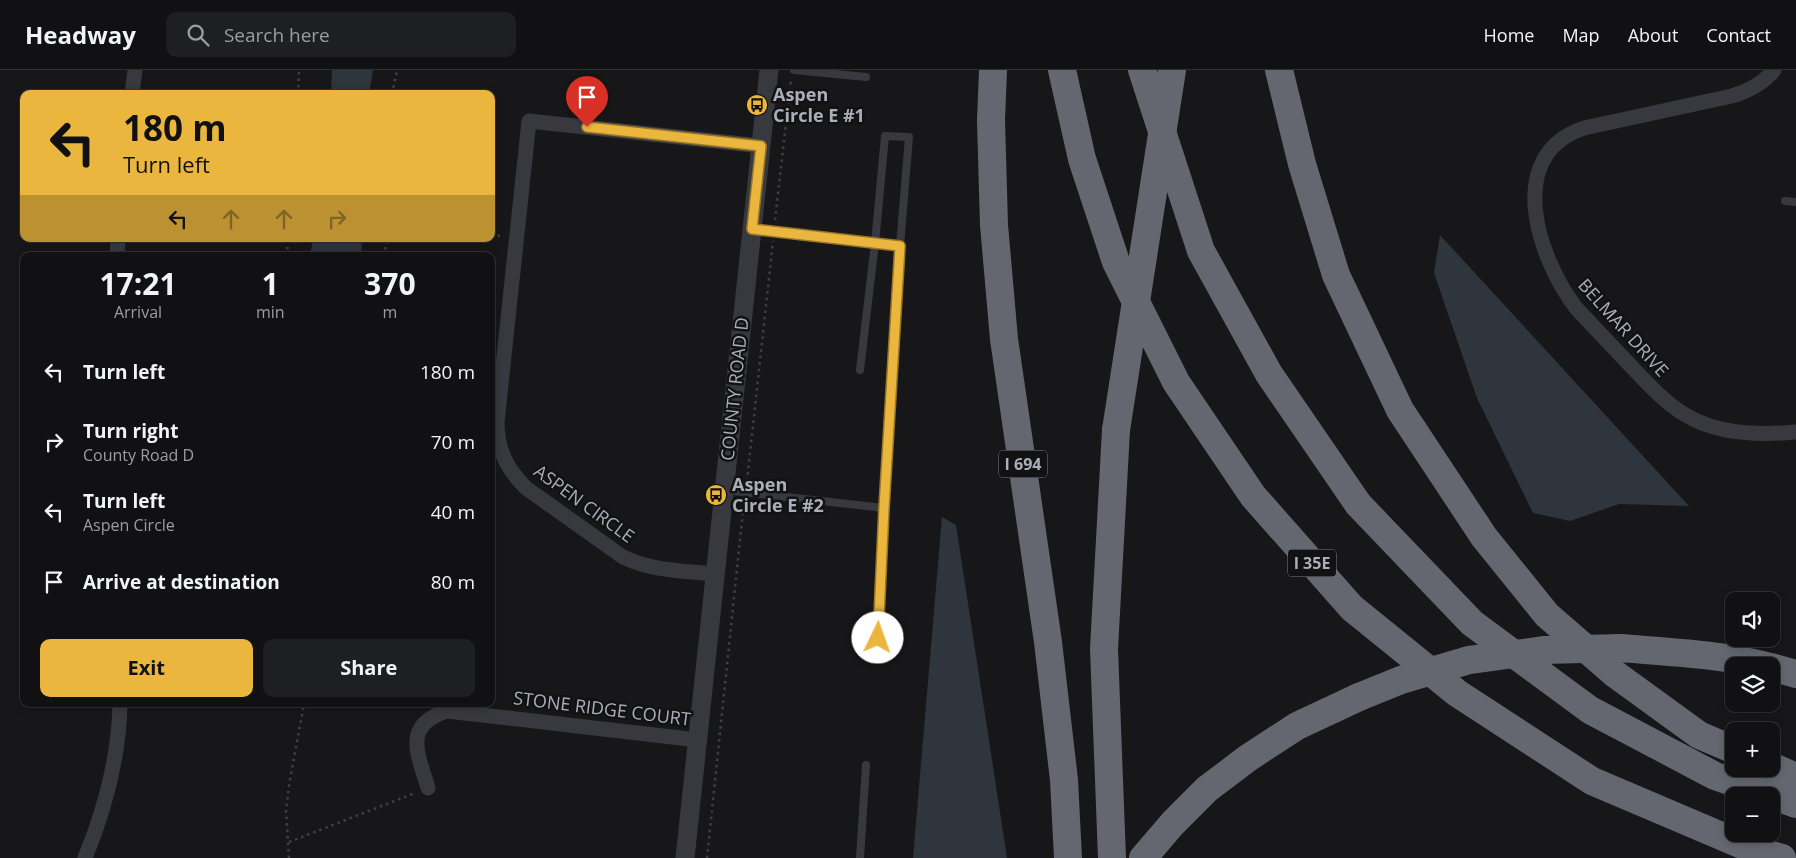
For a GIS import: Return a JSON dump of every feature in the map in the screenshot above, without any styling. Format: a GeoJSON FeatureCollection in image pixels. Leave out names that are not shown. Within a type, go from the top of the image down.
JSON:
{"type":"FeatureCollection","features":[{"type":"Feature","properties":{"kind":"highway","name":"I 694"},"geometry":{"type":"LineString","coordinates":[[993,70],[991,120],[994,225],[1004,339],[1049,652],[1064,780],[1068,858]]}},
{"type":"Feature","properties":{"kind":"highway","name":"I 35E"},"geometry":{"type":"LineString","coordinates":[[1062,70],[1082,159],[1116,262],[1176,382],[1253,496],[1352,608],[1457,693],[1592,781],[1754,850],[1782,858]]}},
{"type":"Feature","properties":{"kind":"highway"},"geometry":{"type":"LineString","coordinates":[[1142,70],[1201,251],[1269,374],[1358,504],[1472,623],[1590,710],[1715,776],[1796,804]]}},
{"type":"Feature","properties":{"kind":"highway"},"geometry":{"type":"LineString","coordinates":[[1112,858],[1104,649],[1116,430],[1172,70]]}},
{"type":"Feature","properties":{"kind":"highway"},"geometry":{"type":"LineString","coordinates":[[1279,70],[1302,164],[1336,275],[1400,410],[1484,537],[1547,615],[1615,674],[1699,735],[1725,746]]}},
{"type":"Feature","properties":{"kind":"highway"},"geometry":{"type":"LineString","coordinates":[[1143,858],[1173,823],[1207,789],[1248,758],[1297,726],[1401,680],[1469,660],[1545,650],[1620,648],[1725,659]]}},
{"type":"Feature","properties":{"kind":"highway"},"geometry":{"type":"LineString","coordinates":[[1780,670],[1796,674]]}},
{"type":"Feature","properties":{"kind":"highway"},"geometry":{"type":"LineString","coordinates":[[1780,770],[1796,777]]}},
{"type":"Feature","properties":{"kind":"street"},"geometry":{"type":"LineString","coordinates":[[132,90],[135,70]]}},
{"type":"Feature","properties":{"kind":"street","name":"COUNTY ROAD D"},"geometry":{"type":"LineString","coordinates":[[685,858],[769,70]]}},
{"type":"Feature","properties":{"kind":"street","name":"BELMAR DRIVE"},"geometry":{"type":"LineString","coordinates":[[1774,70],[1761,83],[1747,91],[1732,96],[1572,132],[1559,139],[1549,150],[1537,176],[1536,205],[1538,229],[1544,252],[1554,275],[1566,295],[1659,396],[1689,417],[1715,428],[1748,433],[1796,432]]}},
{"type":"Feature","properties":{"kind":"street","name":"ASPEN CIRCLE"},"geometry":{"type":"LineString","coordinates":[[715,574],[655,568],[638,564],[623,557],[526,488],[514,477],[506,464],[500,449],[497,422],[529,121],[761,146]]}},
{"type":"Feature","properties":{"kind":"street"},"geometry":{"type":"LineString","coordinates":[[85,858],[108,792],[116,752],[120,707]]}},
{"type":"Feature","properties":{"kind":"street","name":"STONE RIDGE COURT"},"geometry":{"type":"LineString","coordinates":[[428,788],[415,743],[418,732],[425,722],[436,714],[447,711],[698,740]]}},
{"type":"Feature","properties":{"kind":"lane"},"geometry":{"type":"LineString","coordinates":[[793,70],[866,77]]}},
{"type":"Feature","properties":{"kind":"lane"},"geometry":{"type":"LineString","coordinates":[[860,370],[885,136],[909,137],[900,246],[878,638]]}},
{"type":"Feature","properties":{"kind":"lane"},"geometry":{"type":"LineString","coordinates":[[1786,201],[1796,202]]}},
{"type":"Feature","properties":{"kind":"lane"},"geometry":{"type":"LineString","coordinates":[[752,229],[900,246]]}},
{"type":"Feature","properties":{"kind":"lane"},"geometry":{"type":"LineString","coordinates":[[724,490],[884,508]]}},
{"type":"Feature","properties":{"kind":"lane"},"geometry":{"type":"LineString","coordinates":[[860,858],[866,765]]}},
{"type":"Feature","properties":{"kind":"path"},"geometry":{"type":"LineString","coordinates":[[298,90],[300,70]]}},
{"type":"Feature","properties":{"kind":"path"},"geometry":{"type":"LineString","coordinates":[[393,90],[397,70]]}},
{"type":"Feature","properties":{"kind":"path"},"geometry":{"type":"LineString","coordinates":[[707,858],[745,492],[793,70]]}},
{"type":"Feature","properties":{"kind":"path"},"geometry":{"type":"LineString","coordinates":[[289,858],[286,810],[303,707]]}},
{"type":"Feature","properties":{"kind":"path"},"geometry":{"type":"LineString","coordinates":[[289,842],[428,788]]}},
{"type":"Feature","properties":{"kind":"shaded area"},"geometry":{"type":"Polygon","coordinates":[[[332,70],[373,70],[370,90],[331,90],[332,70]]]}},
{"type":"Feature","properties":{"kind":"shaded area"},"geometry":{"type":"Polygon","coordinates":[[[1440,235],[1689,506],[1619,504],[1570,521],[1533,513],[1477,398],[1434,273],[1440,235]]]}},
{"type":"Feature","properties":{"kind":"shaded area"},"geometry":{"type":"Polygon","coordinates":[[[312,242],[362,242],[361,252],[311,252],[312,242]]]}},
{"type":"Feature","properties":{"kind":"shaded area"},"geometry":{"type":"Polygon","coordinates":[[[942,517],[956,525],[1007,858],[913,858],[942,517]]]}},
{"type":"Feature","properties":{"kind":"place","name":"Aspen Circle E #1"},"geometry":{"type":"Point","coordinates":[757,105]}},
{"type":"Feature","properties":{"kind":"place","name":"Aspen Circle E #2"},"geometry":{"type":"Point","coordinates":[716,495]}},
{"type":"Feature","properties":{"kind":"route"},"geometry":{"type":"LineString","coordinates":[[587,127],[761,146],[752,229],[900,246],[878,638]]}}]}
